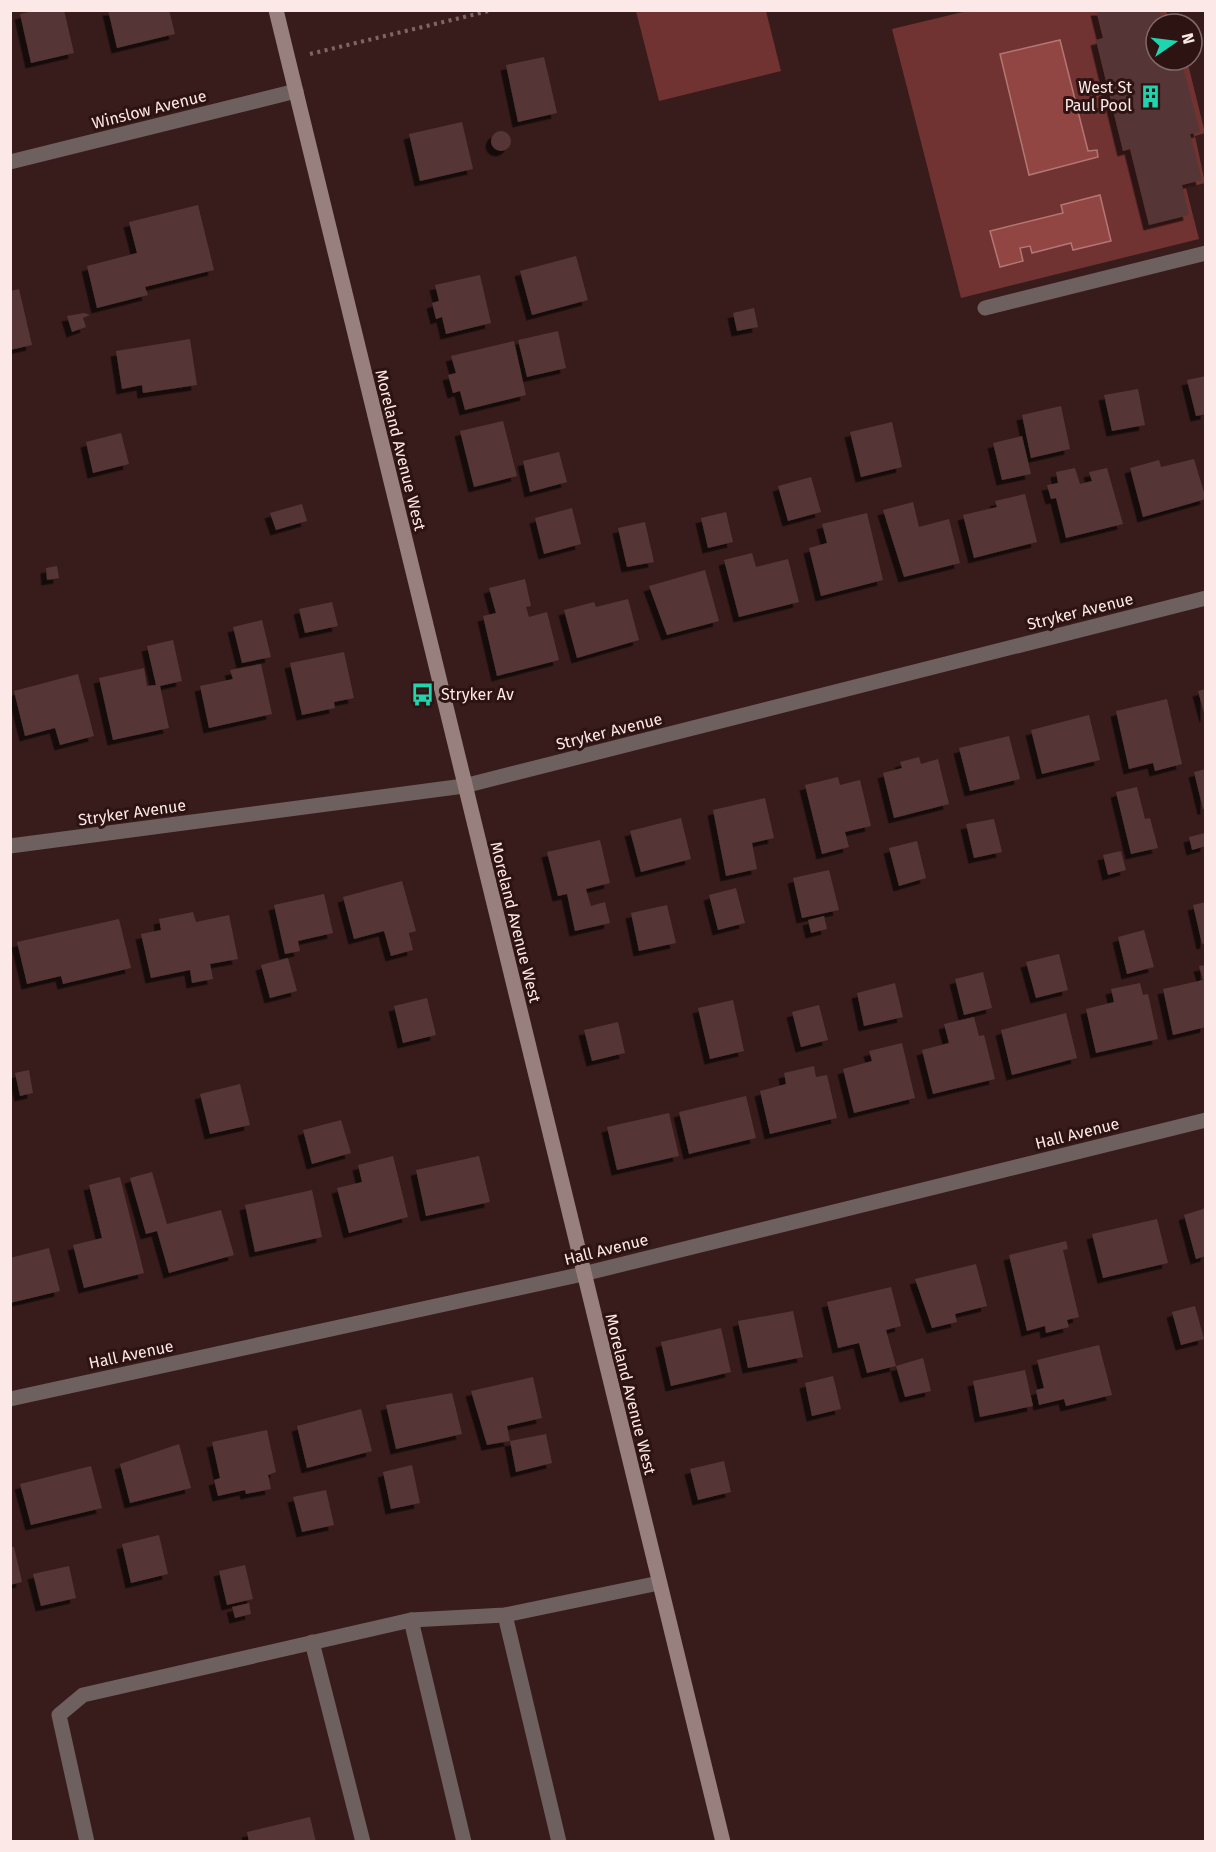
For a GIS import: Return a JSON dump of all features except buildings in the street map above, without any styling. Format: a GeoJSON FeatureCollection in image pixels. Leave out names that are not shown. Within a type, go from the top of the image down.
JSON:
{"type":"FeatureCollection","features":[{"type":"Feature","properties":{"kind":"street","name":"Moreland Avenue West"},"geometry":{"type":"LineString","coordinates":[[276,10],[723,1842]]}},
{"type":"Feature","properties":{"kind":"street","name":"Winslow Avenue"},"geometry":{"type":"LineString","coordinates":[[10,162],[296,91]]}},
{"type":"Feature","properties":{"kind":"street"},"geometry":{"type":"LineString","coordinates":[[985,308],[1206,253]]}},
{"type":"Feature","properties":{"kind":"street","name":"Stryker Avenue"},"geometry":{"type":"LineString","coordinates":[[10,846],[464,786],[1206,598]]}},
{"type":"Feature","properties":{"kind":"street","name":"Hall Avenue"},"geometry":{"type":"LineString","coordinates":[[10,1399],[583,1274],[1206,1120]]}},
{"type":"Feature","properties":{"kind":"street"},"geometry":{"type":"LineString","coordinates":[[87,1842],[59,1716],[83,1695],[411,1620],[505,1616],[659,1583]]}},
{"type":"Feature","properties":{"kind":"street"},"geometry":{"type":"LineString","coordinates":[[505,1616],[559,1842]]}},
{"type":"Feature","properties":{"kind":"street"},"geometry":{"type":"LineString","coordinates":[[411,1620],[464,1842]]}},
{"type":"Feature","properties":{"kind":"street"},"geometry":{"type":"LineString","coordinates":[[312,1642],[363,1842]]}},
{"type":"Feature","properties":{"kind":"path"},"geometry":{"type":"LineString","coordinates":[[288,60],[493,10]]}},
{"type":"Feature","properties":{"kind":"shaded area"},"geometry":{"type":"Polygon","coordinates":[[[971,10],[1166,10],[1167,12],[1144,12],[1144,72],[1190,72],[1205,133],[1195,136],[1205,183],[1186,188],[1199,239],[961,298],[892,29],[971,10]]]}},
{"type":"Feature","properties":{"kind":"shaded area"},"geometry":{"type":"Polygon","coordinates":[[[636,11],[766,11],[781,71],[659,101],[636,11]]]}},
{"type":"Feature","properties":{"kind":"shaded area"},"geometry":{"type":"Polygon","coordinates":[[[1060,40],[1088,151],[1097,150],[1098,157],[1029,175],[1000,54],[1060,40]]]}},
{"type":"Feature","properties":{"kind":"shaded area"},"geometry":{"type":"Polygon","coordinates":[[[1100,195],[1111,241],[1073,250],[1071,243],[1032,253],[1030,246],[1020,248],[1023,261],[1000,267],[990,231],[1063,213],[1061,205],[1100,195]]]}},
{"type":"Feature","properties":{"kind":"place","name":"West St Paul Pool"},"geometry":{"type":"Point","coordinates":[1150,96]}},
{"type":"Feature","properties":{"kind":"place","name":"Stryker Av"},"geometry":{"type":"Point","coordinates":[423,694]}}]}
